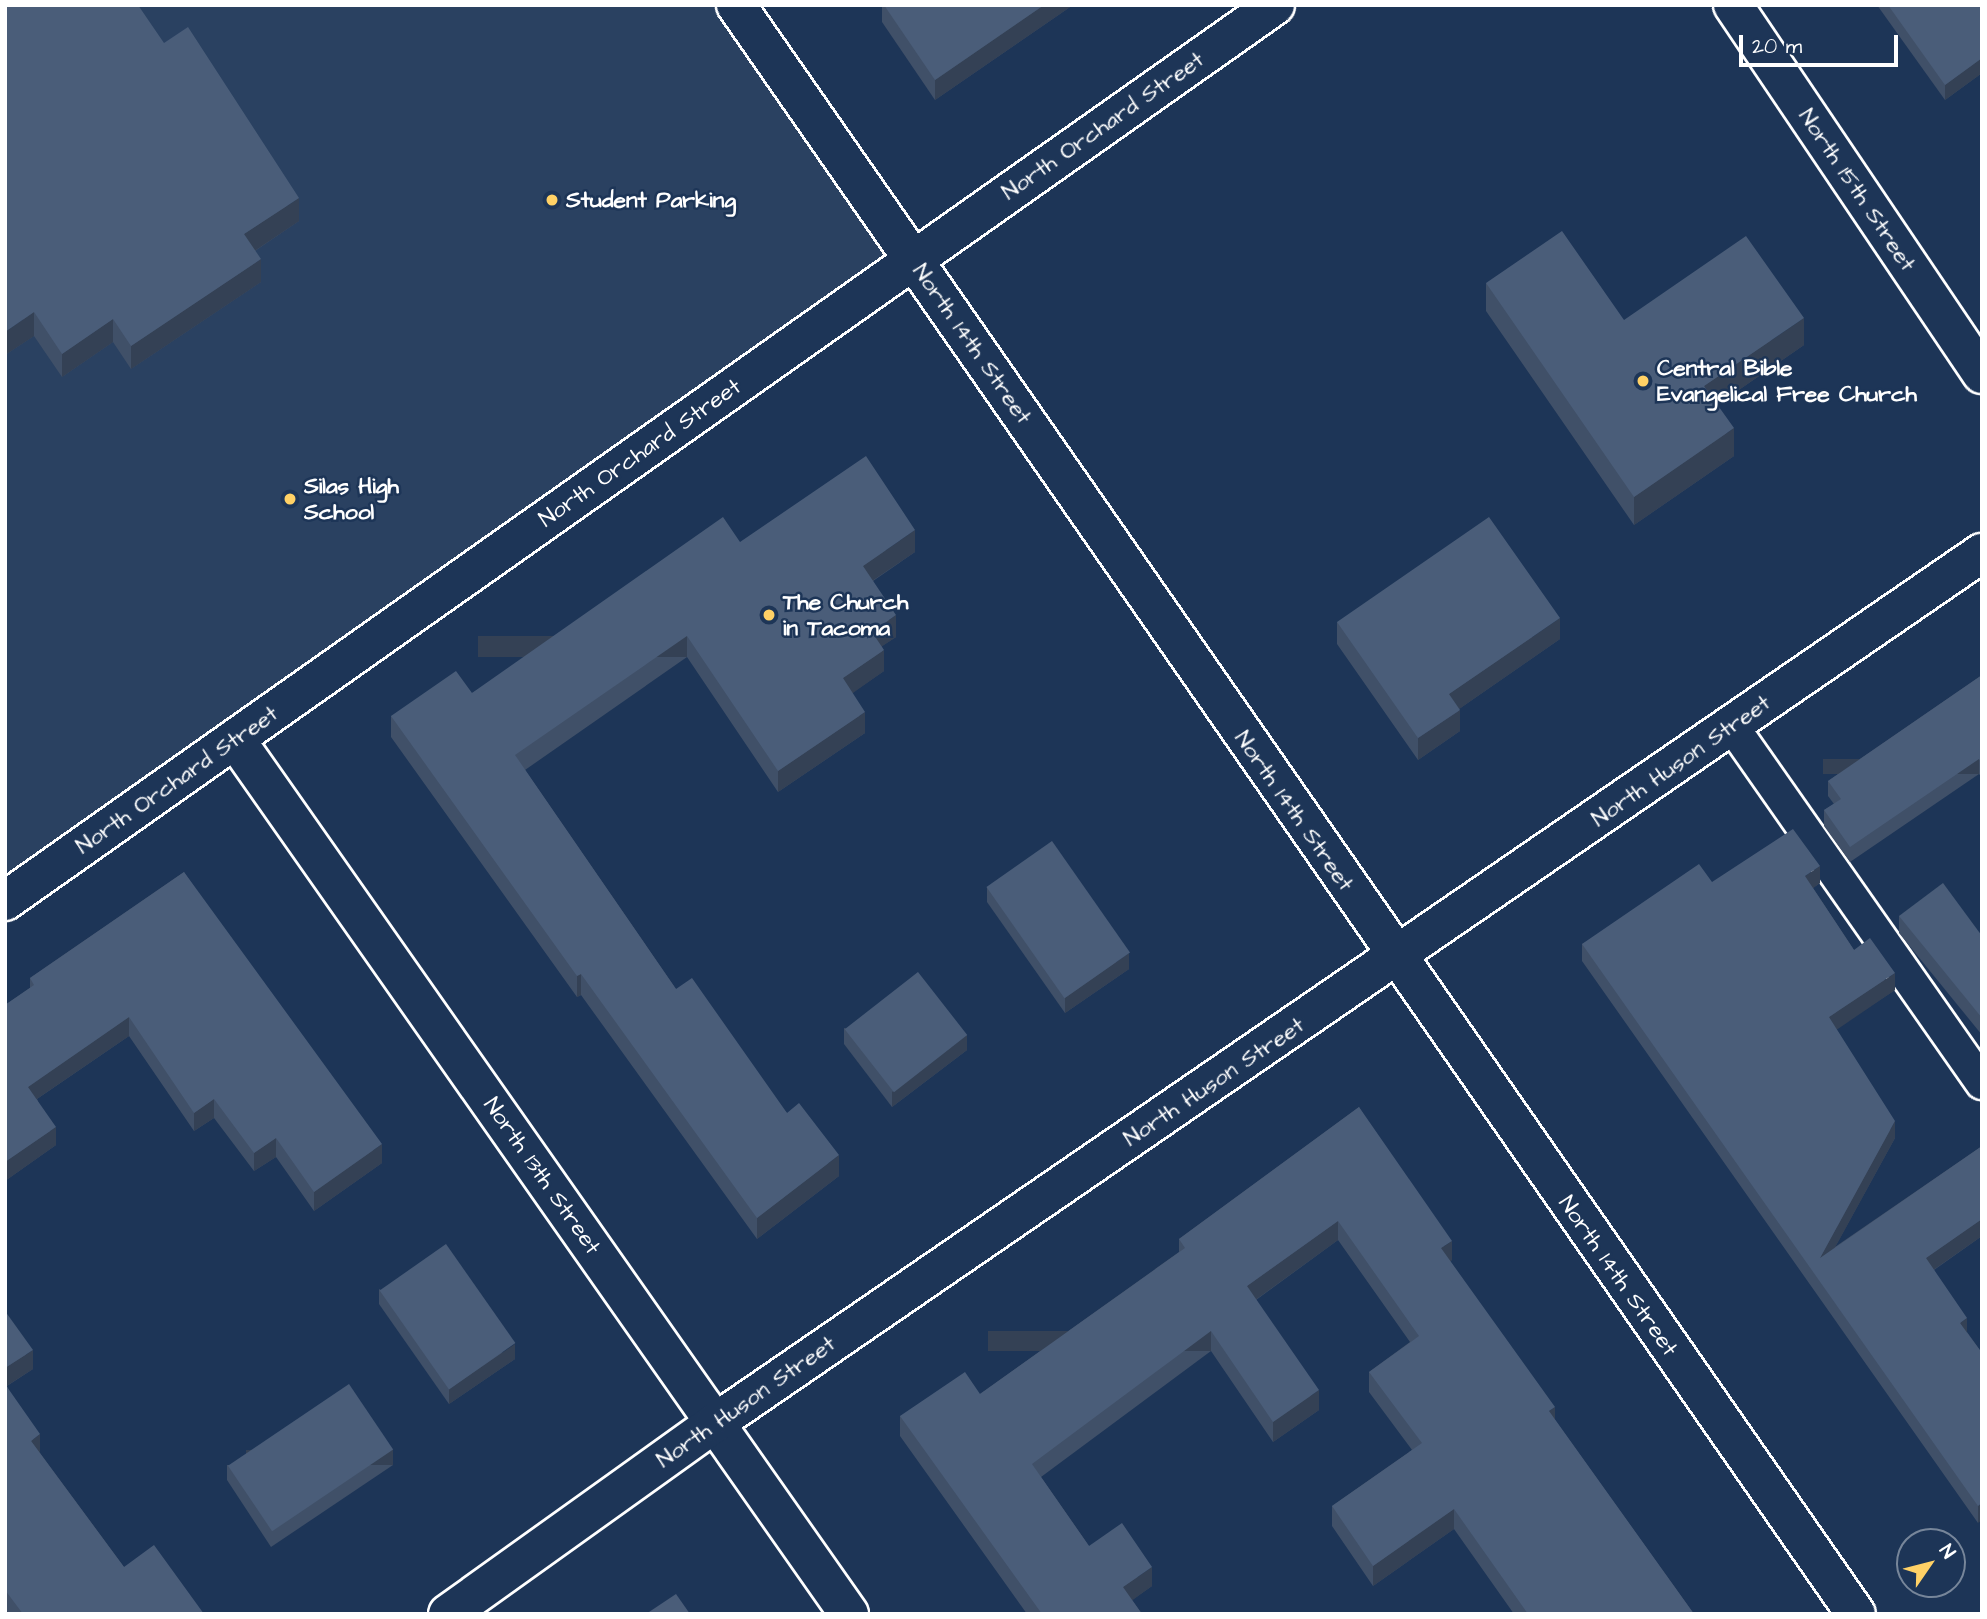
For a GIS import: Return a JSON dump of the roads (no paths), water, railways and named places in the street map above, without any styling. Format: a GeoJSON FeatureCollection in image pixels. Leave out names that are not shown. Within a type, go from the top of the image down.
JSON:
{"type":"FeatureCollection","features":[{"type":"Feature","properties":{"kind":"street","name":"North 14th Street"},"geometry":{"type":"LineString","coordinates":[[736,5],[1396,958],[1856,1614]]}},
{"type":"Feature","properties":{"kind":"street","name":"North Orchard Street"},"geometry":{"type":"LineString","coordinates":[[5,901],[1275,5]]}},
{"type":"Feature","properties":{"kind":"street","name":"North 15th Street"},"geometry":{"type":"LineString","coordinates":[[1733,5],[1982,374]]}},
{"type":"Feature","properties":{"kind":"street","name":"North Huson Street"},"geometry":{"type":"LineString","coordinates":[[448,1614],[715,1423],[1396,958],[1982,553]]}},
{"type":"Feature","properties":{"kind":"street","name":"North 13th Street"},"geometry":{"type":"LineString","coordinates":[[235,738],[849,1614]]}},
{"type":"Feature","properties":{"kind":"lane"},"geometry":{"type":"LineString","coordinates":[[1731,726],[1982,1083]]}},
{"type":"Feature","properties":{"kind":"place","name":"Student Parking"},"geometry":{"type":"Point","coordinates":[552,200]}},
{"type":"Feature","properties":{"kind":"place","name":"Central Bible Evangelical Free Church"},"geometry":{"type":"Point","coordinates":[1643,381]}},
{"type":"Feature","properties":{"kind":"place","name":"Silas High School"},"geometry":{"type":"Point","coordinates":[290,499]}},
{"type":"Feature","properties":{"kind":"place","name":"The Church in Tacoma"},"geometry":{"type":"Point","coordinates":[769,615]}}]}
